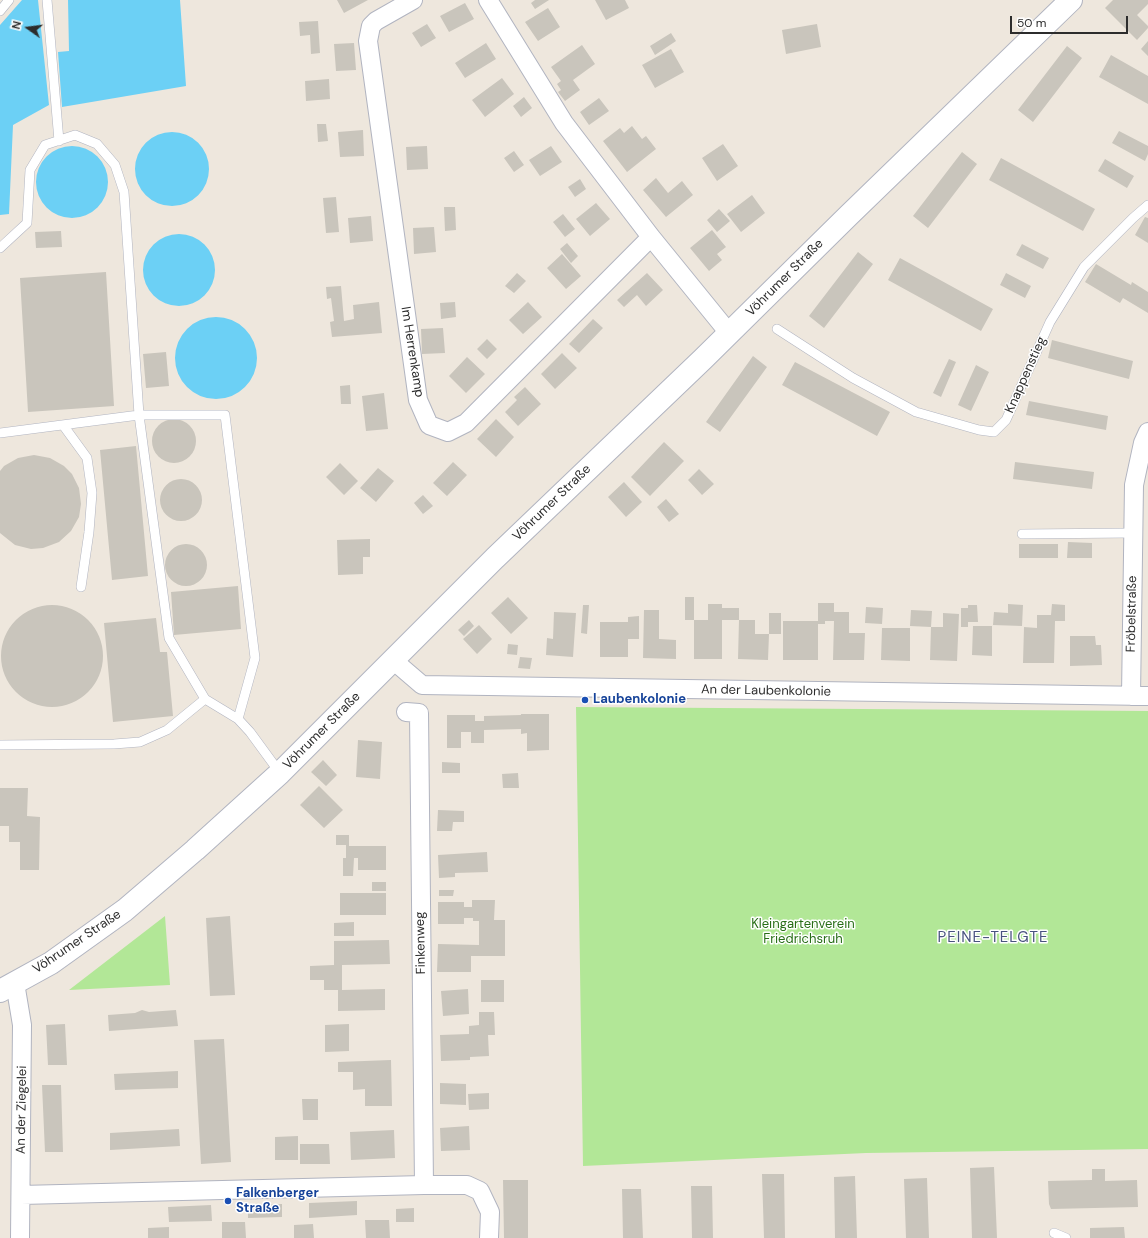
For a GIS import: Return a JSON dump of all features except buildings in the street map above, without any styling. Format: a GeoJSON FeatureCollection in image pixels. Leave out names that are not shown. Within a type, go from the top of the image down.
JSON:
{"type":"FeatureCollection","features":[{"type":"Feature","properties":{"kind":"main road","name":"Vöhrumer Straße"},"geometry":{"type":"LineString","coordinates":[[7,987],[51,963],[125,910],[195,850],[280,772],[495,558],[698,365],[1071,0]]}},
{"type":"Feature","properties":{"kind":"street","name":"Im Herrenkamp"},"geometry":{"type":"LineString","coordinates":[[413,0],[376,21],[372,26],[368,42],[418,400],[429,425],[448,432],[466,423],[651,237]]}},
{"type":"Feature","properties":{"kind":"street"},"geometry":{"type":"LineString","coordinates":[[488,0],[564,123],[651,237],[729,333]]}},
{"type":"Feature","properties":{"kind":"street","name":"Fröbelstraße"},"geometry":{"type":"LineString","coordinates":[[1140,696],[1140,533],[1134,485],[1143,443],[1148,432]]}},
{"type":"Feature","properties":{"kind":"street","name":"An der Laubenkolonie"},"geometry":{"type":"LineString","coordinates":[[394,660],[422,685],[1140,696]]}},
{"type":"Feature","properties":{"kind":"street","name":"Finkenweg"},"geometry":{"type":"LineString","coordinates":[[406,712],[419,713],[424,1185]]}},
{"type":"Feature","properties":{"kind":"street","name":"An der Ziegelei"},"geometry":{"type":"LineString","coordinates":[[7,987],[22,1025],[20,1238]]}},
{"type":"Feature","properties":{"kind":"street"},"geometry":{"type":"LineString","coordinates":[[21,1196],[467,1185],[480,1191],[490,1212],[489,1238]]}},
{"type":"Feature","properties":{"kind":"lane"},"geometry":{"type":"LineString","coordinates":[[0,10],[9,0]]}},
{"type":"Feature","properties":{"kind":"lane"},"geometry":{"type":"LineString","coordinates":[[47,0],[59,140]]}},
{"type":"Feature","properties":{"kind":"lane"},"geometry":{"type":"LineString","coordinates":[[0,248],[28,223],[30,170],[45,145],[74,135],[97,144],[115,165],[124,192],[139,415],[169,638],[205,699],[238,719],[250,732],[280,772]]}},
{"type":"Feature","properties":{"kind":"lane","name":"Knappenstieg"},"geometry":{"type":"LineString","coordinates":[[777,329],[853,378],[916,412],[979,430],[994,432],[1006,420],[1050,322],[1084,267],[1132,218],[1148,205]]}},
{"type":"Feature","properties":{"kind":"lane"},"geometry":{"type":"LineString","coordinates":[[0,433],[139,415],[225,415],[256,658],[238,719]]}},
{"type":"Feature","properties":{"kind":"lane"},"geometry":{"type":"LineString","coordinates":[[63,425],[87,458],[92,493],[89,532],[81,587]]}},
{"type":"Feature","properties":{"kind":"lane"},"geometry":{"type":"LineString","coordinates":[[1022,534],[1140,533]]}},
{"type":"Feature","properties":{"kind":"lane"},"geometry":{"type":"LineString","coordinates":[[0,746],[114,744],[140,742],[167,730],[205,699]]}},
{"type":"Feature","properties":{"kind":"lane"},"geometry":{"type":"LineString","coordinates":[[1054,1233],[1066,1238]]}},
{"type":"Feature","properties":{"kind":"green space","name":"Kleingartenverein Friedrichsruh"},"geometry":{"type":"Polygon","coordinates":[[[576,707],[1148,711],[1148,1149],[866,1153],[583,1166],[576,707]]]}},
{"type":"Feature","properties":{"kind":"green space"},"geometry":{"type":"Polygon","coordinates":[[[165,916],[170,985],[69,990],[165,916]]]}},
{"type":"Feature","properties":{"kind":"water"},"geometry":{"type":"Polygon","coordinates":[[[22,0],[38,0],[49,105],[13,125],[9,214],[0,215],[0,25],[22,0]]]}},
{"type":"Feature","properties":{"kind":"water"},"geometry":{"type":"Polygon","coordinates":[[[68,0],[180,0],[186,86],[62,107],[58,52],[69,51],[68,0]]]}},
{"type":"Feature","properties":{"kind":"water"},"geometry":{"type":"Polygon","coordinates":[[[172,132],[186,135],[198,143],[206,155],[209,169],[206,183],[198,195],[186,203],[172,206],[158,203],[146,195],[138,183],[135,169],[138,155],[146,143],[158,135],[172,132]]]}},
{"type":"Feature","properties":{"kind":"water"},"geometry":{"type":"Polygon","coordinates":[[[65,146],[79,146],[86,148],[98,156],[106,168],[108,182],[106,196],[98,208],[86,216],[79,218],[65,218],[58,216],[46,208],[38,196],[36,189],[36,175],[38,168],[46,156],[58,148],[65,146]]]}},
{"type":"Feature","properties":{"kind":"water"},"geometry":{"type":"Polygon","coordinates":[[[179,234],[199,240],[209,250],[215,270],[209,290],[199,300],[179,306],[159,300],[149,290],[143,270],[149,250],[159,240],[179,234]]]}},
{"type":"Feature","properties":{"kind":"water"},"geometry":{"type":"Polygon","coordinates":[[[208,317],[224,317],[239,324],[250,335],[257,350],[257,366],[254,374],[245,387],[232,396],[224,399],[208,399],[193,392],[182,381],[175,366],[175,350],[182,335],[193,324],[208,317]]]}},
{"type":"Feature","properties":{"kind":"place","name":"Laubenkolonie"},"geometry":{"type":"Point","coordinates":[585,700]}},
{"type":"Feature","properties":{"kind":"place","name":"Falkenberger Straße"},"geometry":{"type":"Point","coordinates":[228,1201]}},
{"type":"Feature","properties":{"kind":"district","name":"PEINE-TELGTE"},"geometry":{"type":"Point","coordinates":[993,938]}}]}
